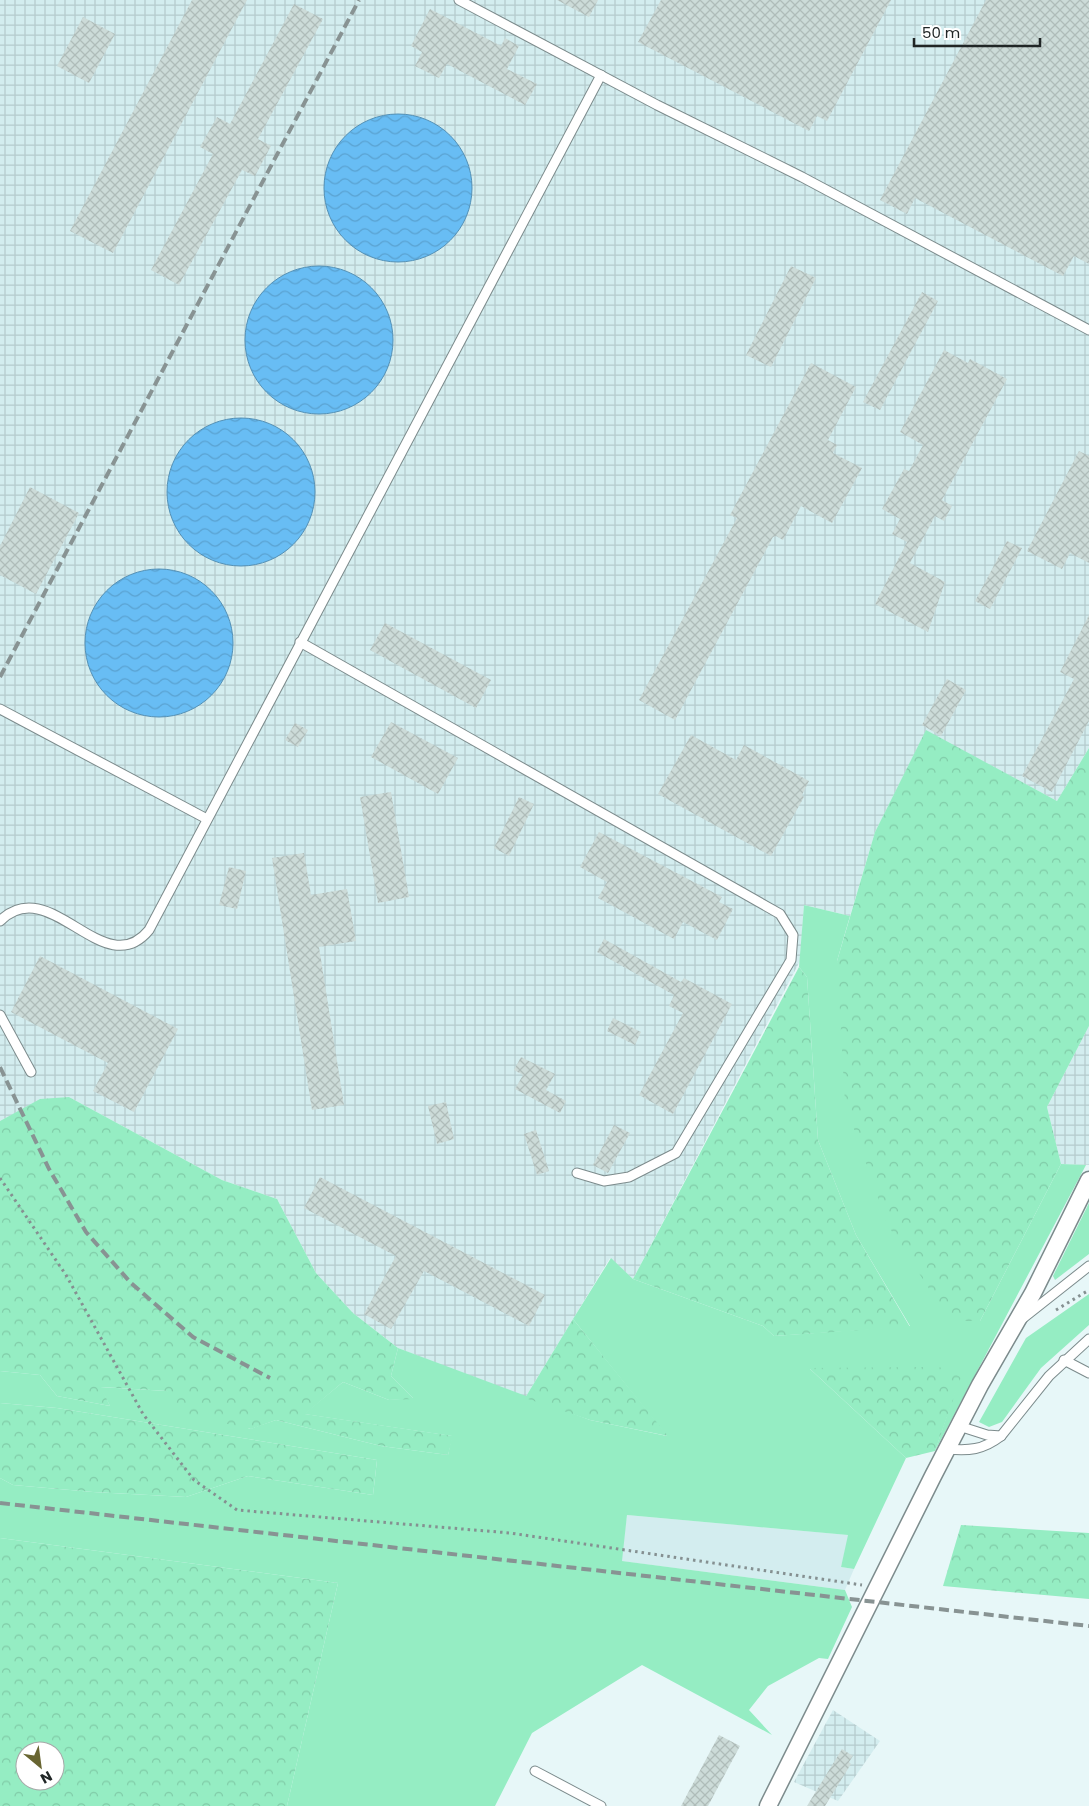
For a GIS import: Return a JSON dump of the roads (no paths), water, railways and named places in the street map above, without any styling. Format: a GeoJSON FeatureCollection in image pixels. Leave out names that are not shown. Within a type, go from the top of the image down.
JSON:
{"type":"FeatureCollection","features":[{"type":"Feature","properties":{"kind":"street"},"geometry":{"type":"LineString","coordinates":[[768,1806],[947,1449],[1033,1293],[1089,1180]]}},
{"type":"Feature","properties":{"kind":"lane"},"geometry":{"type":"LineString","coordinates":[[459,0],[601,75],[802,177],[1089,330]]}},
{"type":"Feature","properties":{"kind":"lane"},"geometry":{"type":"LineString","coordinates":[[0,921],[14,911],[35,908],[48,912],[108,944],[119,946],[141,940],[152,923],[601,75]]}},
{"type":"Feature","properties":{"kind":"lane"},"geometry":{"type":"LineString","coordinates":[[300,642],[780,914],[793,935],[791,960],[676,1153],[629,1178],[604,1181],[577,1173]]}},
{"type":"Feature","properties":{"kind":"lane"},"geometry":{"type":"LineString","coordinates":[[0,709],[206,819]]}},
{"type":"Feature","properties":{"kind":"lane"},"geometry":{"type":"LineString","coordinates":[[0,1015],[31,1072]]}},
{"type":"Feature","properties":{"kind":"lane"},"geometry":{"type":"LineString","coordinates":[[1015,1324],[1089,1266]]}},
{"type":"Feature","properties":{"kind":"lane"},"geometry":{"type":"LineString","coordinates":[[947,1449],[977,1450],[991,1444],[1001,1436],[1064,1360],[1089,1339]]}},
{"type":"Feature","properties":{"kind":"lane"},"geometry":{"type":"LineString","coordinates":[[1064,1360],[1089,1373]]}},
{"type":"Feature","properties":{"kind":"lane"},"geometry":{"type":"LineString","coordinates":[[959,1426],[987,1435],[1001,1436]]}},
{"type":"Feature","properties":{"kind":"lane"},"geometry":{"type":"LineString","coordinates":[[536,1771],[601,1806]]}},
{"type":"Feature","properties":{"kind":"water"},"geometry":{"type":"Polygon","coordinates":[[[398,114],[426,120],[450,136],[466,160],[472,188],[466,216],[450,240],[426,256],[398,262],[370,256],[346,240],[330,216],[324,188],[330,160],[346,136],[370,120],[398,114]]]}},
{"type":"Feature","properties":{"kind":"water"},"geometry":{"type":"Polygon","coordinates":[[[319,266],[347,272],[371,288],[387,312],[393,340],[387,368],[371,392],[347,408],[319,414],[291,408],[267,392],[251,368],[245,340],[251,312],[267,288],[291,272],[319,266]]]}},
{"type":"Feature","properties":{"kind":"water"},"geometry":{"type":"Polygon","coordinates":[[[241,418],[269,424],[293,440],[309,464],[315,492],[309,520],[293,544],[269,560],[241,566],[213,560],[189,544],[173,520],[167,492],[173,464],[189,440],[213,424],[241,418]]]}},
{"type":"Feature","properties":{"kind":"water"},"geometry":{"type":"Polygon","coordinates":[[[159,569],[187,575],[211,591],[227,615],[233,643],[227,671],[211,695],[187,711],[159,717],[131,711],[107,695],[91,671],[85,643],[91,615],[107,591],[131,575],[159,569]]]}},
{"type":"Feature","properties":{"kind":"railway"},"geometry":{"type":"LineString","coordinates":[[0,677],[359,0]]}},
{"type":"Feature","properties":{"kind":"railway"},"geometry":{"type":"LineString","coordinates":[[0,1067],[49,1169],[86,1232],[131,1283],[193,1337],[270,1378]]}},
{"type":"Feature","properties":{"kind":"railway"},"geometry":{"type":"LineString","coordinates":[[0,1503],[1089,1626]]}}]}
